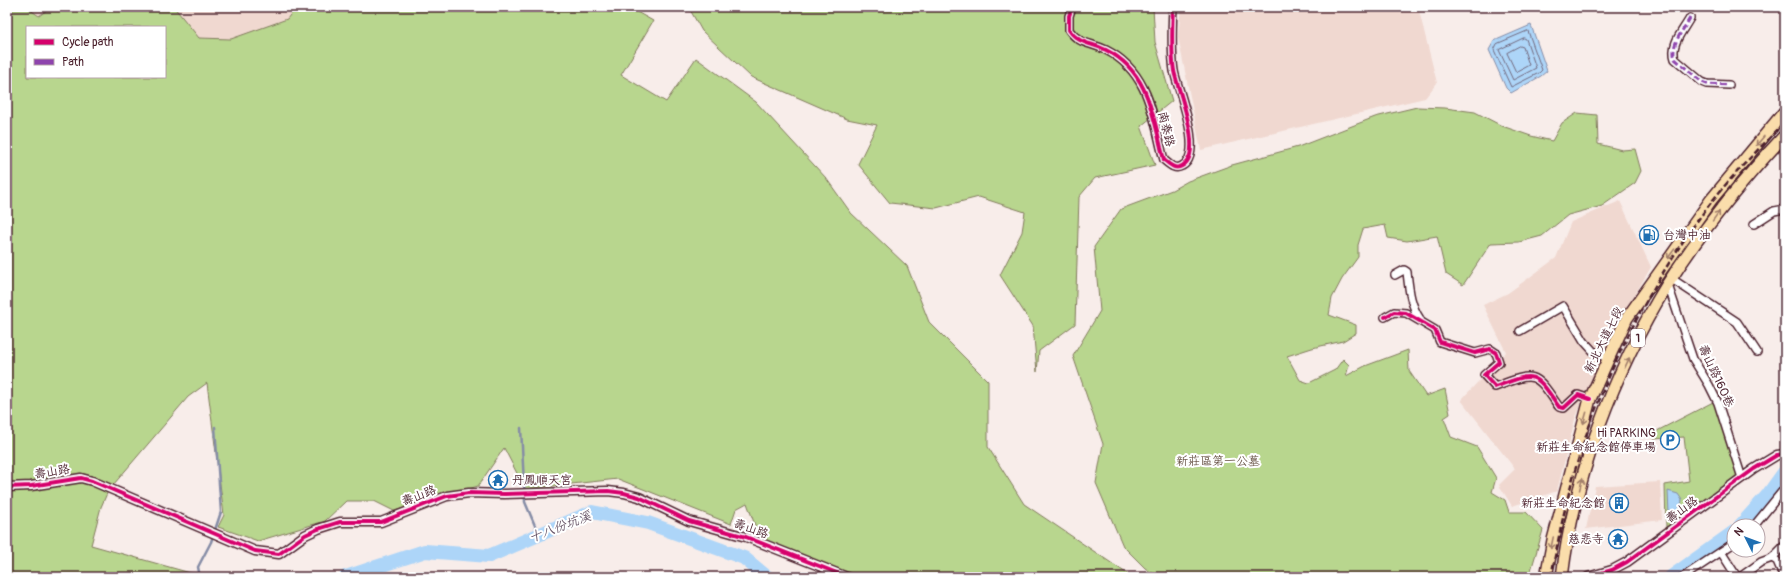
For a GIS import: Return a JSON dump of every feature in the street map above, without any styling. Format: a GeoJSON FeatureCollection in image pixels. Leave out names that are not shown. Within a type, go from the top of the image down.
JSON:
{"type":"FeatureCollection","features":[{"type":"Feature","properties":{"kind":"main road","name":"新北大道七段"},"geometry":{"type":"LineString","coordinates":[[1546,577],[1553,540],[1590,399],[1627,318],[1710,200],[1785,111]]}},
{"type":"Feature","properties":{"kind":"main road","name":"1"},"geometry":{"type":"LineString","coordinates":[[1562,577],[1566,545],[1584,474],[1611,397],[1637,340],[1670,282],[1722,207],[1785,135]]}},
{"type":"Feature","properties":{"kind":"street","name":"南泰路"},"geometry":{"type":"LineString","coordinates":[[1072,7],[1069,16],[1068,30],[1075,38],[1086,44],[1106,50],[1125,64],[1138,78],[1147,93],[1164,160],[1173,167],[1180,167],[1187,163],[1192,154],[1184,104],[1174,71],[1172,39],[1173,7]]}},
{"type":"Feature","properties":{"kind":"street"},"geometry":{"type":"LineString","coordinates":[[1690,18],[1675,43],[1673,54],[1675,59],[1702,82],[1707,84],[1729,85]]}},
{"type":"Feature","properties":{"kind":"street"},"geometry":{"type":"LineString","coordinates":[[1754,224],[1774,211],[1785,209]]}},
{"type":"Feature","properties":{"kind":"street"},"geometry":{"type":"LineString","coordinates":[[1395,275],[1404,270],[1407,272],[1410,295],[1414,310],[1422,322]]}},
{"type":"Feature","properties":{"kind":"street"},"geometry":{"type":"LineString","coordinates":[[1670,282],[1737,322],[1757,352]]}},
{"type":"Feature","properties":{"kind":"street","name":"壽山路160巷"},"geometry":{"type":"LineString","coordinates":[[1670,282],[1693,359],[1710,385],[1718,403],[1742,478]]}},
{"type":"Feature","properties":{"kind":"street"},"geometry":{"type":"LineString","coordinates":[[1520,331],[1563,306],[1584,341],[1593,351],[1608,359]]}},
{"type":"Feature","properties":{"kind":"street"},"geometry":{"type":"LineString","coordinates":[[1384,317],[1394,312],[1406,313],[1435,330],[1440,342],[1476,353],[1490,349],[1496,353],[1499,362],[1484,375],[1495,387],[1518,378],[1533,377],[1542,382],[1559,407],[1564,408],[1578,395],[1590,399]]}},
{"type":"Feature","properties":{"kind":"street","name":"壽山路"},"geometry":{"type":"LineString","coordinates":[[1588,577],[1612,570],[1627,562],[1742,478],[1777,455],[1785,454]]}},
{"type":"Feature","properties":{"kind":"street","name":"壽山路"},"geometry":{"type":"LineString","coordinates":[[7,487],[31,486],[81,478],[92,480],[241,546],[256,551],[279,554],[305,534],[318,529],[340,522],[381,522],[447,496],[469,493],[504,494],[594,490],[624,493],[639,497],[689,521],[746,537],[847,577]]}},
{"type":"Feature","properties":{"kind":"street"},"geometry":{"type":"LineString","coordinates":[[1761,518],[1785,488]]}},
{"type":"Feature","properties":{"kind":"street"},"geometry":{"type":"LineString","coordinates":[[1721,552],[1738,577],[1761,562],[1772,558],[1785,545]]}},
{"type":"Feature","properties":{"kind":"street"},"geometry":{"type":"LineString","coordinates":[[1688,576],[1726,549]]}},
{"type":"Feature","properties":{"kind":"street"},"geometry":{"type":"LineString","coordinates":[[1772,558],[1777,561],[1784,577]]}},
{"type":"Feature","properties":{"kind":"shaded area"},"geometry":{"type":"Polygon","coordinates":[[[26,7],[51,7],[39,16],[26,7]]]}},
{"type":"Feature","properties":{"kind":"shaded area"},"geometry":{"type":"Polygon","coordinates":[[[174,7],[296,7],[287,19],[232,39],[199,38],[174,7]]]}},
{"type":"Feature","properties":{"kind":"shaded area"},"geometry":{"type":"Polygon","coordinates":[[[1181,7],[1418,7],[1437,83],[1425,98],[1201,150],[1178,37],[1181,7]]]}},
{"type":"Feature","properties":{"kind":"shaded area"},"geometry":{"type":"Polygon","coordinates":[[[1620,201],[1651,267],[1619,322],[1575,419],[1557,491],[1512,506],[1499,485],[1515,469],[1461,400],[1506,352],[1483,305],[1508,293],[1556,258],[1571,222],[1620,201]]]}},
{"type":"Feature","properties":{"kind":"shaded area","name":"新莊生命紀念館"},"geometry":{"type":"Polygon","coordinates":[[[1660,482],[1662,520],[1586,529],[1595,486],[1660,482]]]}},
{"type":"Feature","properties":{"kind":"green space"},"geometry":{"type":"Polygon","coordinates":[[[7,7],[26,7],[39,16],[51,7],[174,7],[199,38],[231,39],[287,19],[296,7],[628,7],[653,21],[621,75],[666,102],[696,58],[756,102],[826,178],[851,213],[907,266],[929,322],[988,381],[988,447],[1024,504],[1132,577],[855,577],[760,539],[747,503],[736,509],[731,524],[618,479],[525,489],[504,448],[478,486],[394,511],[374,501],[346,501],[325,521],[258,541],[218,527],[224,515],[207,383],[188,397],[108,491],[101,507],[91,545],[194,574],[192,577],[7,577],[7,7]]]}},
{"type":"Feature","properties":{"kind":"green space"},"geometry":{"type":"Polygon","coordinates":[[[684,7],[1153,7],[1155,42],[1172,101],[1141,126],[1155,165],[1095,178],[1079,197],[1075,324],[1039,351],[1037,372],[1033,326],[1000,275],[1022,232],[1025,212],[979,197],[936,208],[890,203],[858,164],[877,125],[847,119],[751,77],[702,31],[689,8],[684,7]]]}},
{"type":"Feature","properties":{"kind":"green space","name":"新莊區第一公墓"},"geometry":{"type":"Polygon","coordinates":[[[1417,107],[1445,108],[1475,112],[1502,126],[1531,136],[1552,141],[1562,123],[1577,113],[1597,115],[1598,144],[1622,150],[1635,149],[1641,171],[1635,183],[1602,206],[1568,215],[1542,236],[1519,242],[1491,243],[1463,285],[1446,274],[1437,236],[1407,241],[1388,238],[1385,225],[1363,229],[1358,245],[1358,257],[1342,279],[1332,298],[1329,315],[1356,325],[1356,333],[1343,341],[1312,348],[1287,356],[1300,380],[1309,383],[1335,370],[1343,359],[1349,365],[1346,376],[1365,366],[1408,350],[1409,371],[1426,396],[1445,389],[1450,414],[1444,418],[1451,437],[1477,447],[1496,478],[1492,492],[1505,500],[1509,512],[1526,512],[1543,530],[1529,577],[1158,577],[1145,568],[1123,546],[1096,483],[1103,444],[1073,356],[1100,311],[1094,247],[1121,209],[1172,190],[1188,181],[1232,165],[1298,147],[1375,117],[1417,107]]]}},
{"type":"Feature","properties":{"kind":"green space"},"geometry":{"type":"Polygon","coordinates":[[[1715,401],[1738,476],[1666,528],[1665,485],[1689,481],[1684,437],[1654,439],[1653,433],[1715,401]]]}},
{"type":"Feature","properties":{"kind":"water"},"geometry":{"type":"Polygon","coordinates":[[[1531,25],[1547,71],[1511,93],[1506,88],[1489,50],[1494,41],[1531,25]]]}},
{"type":"Feature","properties":{"kind":"water"},"geometry":{"type":"Polygon","coordinates":[[[1668,491],[1678,494],[1682,500],[1678,510],[1669,514],[1668,491]]]}},
{"type":"Feature","properties":{"kind":"waterway"},"geometry":{"type":"LineString","coordinates":[[200,577],[198,567],[211,542],[221,512],[215,427]]}},
{"type":"Feature","properties":{"kind":"waterway"},"geometry":{"type":"LineString","coordinates":[[521,428],[525,502],[539,535]]}},
{"type":"Feature","properties":{"kind":"waterway","name":"十八份坑溪"},"geometry":{"type":"LineString","coordinates":[[1747,518],[1767,496],[1785,471]]}},
{"type":"Feature","properties":{"kind":"waterway","name":"十八份坑溪"},"geometry":{"type":"LineString","coordinates":[[346,577],[425,551],[489,556],[592,512],[648,523],[744,558],[767,577]]}},
{"type":"Feature","properties":{"kind":"waterway","name":"十八份坑溪"},"geometry":{"type":"LineString","coordinates":[[1671,577],[1726,538]]}},
{"type":"Feature","properties":{"kind":"railway"},"geometry":{"type":"LineString","coordinates":[[1551,577],[1565,508],[1582,448],[1595,410],[1628,336],[1647,300],[1690,231],[1730,180],[1785,122]]}},
{"type":"Feature","properties":{"kind":"marked path"},"geometry":{"type":"LineString","coordinates":[[1690,18],[1674,48],[1675,59],[1702,82],[1707,84],[1729,85]]}},
{"type":"Feature","properties":{"kind":"cycle path"},"geometry":{"type":"LineString","coordinates":[[1072,7],[1069,16],[1069,30],[1081,41],[1100,47],[1121,59],[1132,71],[1141,83],[1147,98],[1164,160],[1168,164],[1179,167],[1182,166],[1188,159],[1191,149],[1191,136],[1174,71],[1172,47],[1173,7]]}},
{"type":"Feature","properties":{"kind":"cycle path"},"geometry":{"type":"LineString","coordinates":[[1385,317],[1394,312],[1406,313],[1435,330],[1440,342],[1475,353],[1490,349],[1496,353],[1499,362],[1484,375],[1495,387],[1519,378],[1527,377],[1539,381],[1559,407],[1564,408],[1578,395],[1590,399]]}},
{"type":"Feature","properties":{"kind":"cycle path"},"geometry":{"type":"LineString","coordinates":[[1588,577],[1612,570],[1627,562],[1754,469],[1777,455],[1785,454]]}},
{"type":"Feature","properties":{"kind":"cycle path"},"geometry":{"type":"LineString","coordinates":[[7,487],[31,486],[81,478],[92,481],[255,551],[279,554],[305,535],[318,529],[340,522],[381,522],[447,496],[469,493],[504,494],[608,491],[639,497],[689,521],[746,537],[847,577]]}},
{"type":"Feature","properties":{"kind":"place","name":"台灣中油"},"geometry":{"type":"Point","coordinates":[1649,235]}},
{"type":"Feature","properties":{"kind":"place","name":"Hi PARKING 新莊生命紀念館停車場"},"geometry":{"type":"Point","coordinates":[1670,440]}},
{"type":"Feature","properties":{"kind":"place","name":"丹鳳順天宮"},"geometry":{"type":"Point","coordinates":[498,480]}},
{"type":"Feature","properties":{"kind":"place","name":"新莊生命紀念館"},"geometry":{"type":"Point","coordinates":[1619,503]}},
{"type":"Feature","properties":{"kind":"place","name":"慈悲寺"},"geometry":{"type":"Point","coordinates":[1618,539]}}]}
